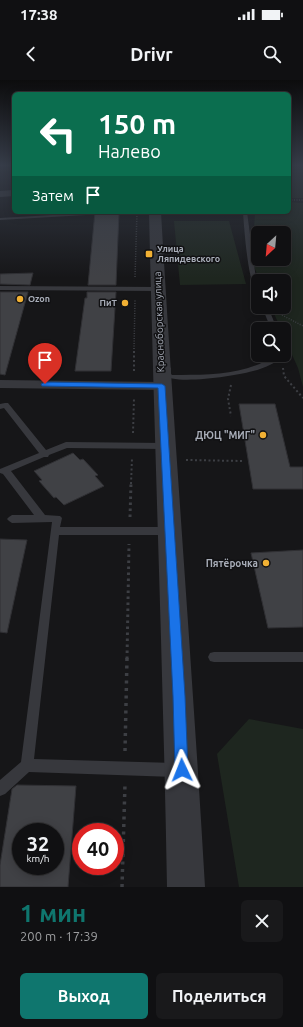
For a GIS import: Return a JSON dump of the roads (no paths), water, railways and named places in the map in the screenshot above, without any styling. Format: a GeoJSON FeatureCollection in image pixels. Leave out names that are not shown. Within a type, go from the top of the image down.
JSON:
{"type":"FeatureCollection","features":[{"type":"Feature","properties":{"kind":"street","name":"Красноборская улица"},"geometry":{"type":"LineString","coordinates":[[155,214],[146,289],[159,330],[182,770],[186,887]]}},
{"type":"Feature","properties":{"kind":"street"},"geometry":{"type":"LineString","coordinates":[[0,384],[162,386]]}},
{"type":"Feature","properties":{"kind":"lane"},"geometry":{"type":"LineString","coordinates":[[0,219],[86,214]]}},
{"type":"Feature","properties":{"kind":"lane"},"geometry":{"type":"LineString","coordinates":[[245,214],[252,274]]}},
{"type":"Feature","properties":{"kind":"lane"},"geometry":{"type":"LineString","coordinates":[[0,288],[146,289]]}},
{"type":"Feature","properties":{"kind":"lane"},"geometry":{"type":"LineString","coordinates":[[159,330],[165,334],[167,375],[171,378],[228,374],[258,368],[273,362]]}},
{"type":"Feature","properties":{"kind":"lane"},"geometry":{"type":"LineString","coordinates":[[0,407],[5,405],[45,455]]}},
{"type":"Feature","properties":{"kind":"lane"},"geometry":{"type":"LineString","coordinates":[[42,518],[3,471],[66,446],[132,446],[165,453]]}},
{"type":"Feature","properties":{"kind":"lane"},"geometry":{"type":"LineString","coordinates":[[0,789],[27,765],[57,518],[12,518]]}},
{"type":"Feature","properties":{"kind":"lane"},"geometry":{"type":"LineString","coordinates":[[55,531],[170,531]]}},
{"type":"Feature","properties":{"kind":"lane"},"geometry":{"type":"LineString","coordinates":[[214,658],[303,656]]}},
{"type":"Feature","properties":{"kind":"lane"},"geometry":{"type":"LineString","coordinates":[[27,765],[182,770]]}},
{"type":"Feature","properties":{"kind":"place","name":"Улица Ляпидевского"},"geometry":{"type":"Point","coordinates":[149,254]}},
{"type":"Feature","properties":{"kind":"place","name":"Ozon"},"geometry":{"type":"Point","coordinates":[20,299]}},
{"type":"Feature","properties":{"kind":"place","name":"ПиТ"},"geometry":{"type":"Point","coordinates":[125,303]}},
{"type":"Feature","properties":{"kind":"place","name":"ДЮЦ \"МИГ\""},"geometry":{"type":"Point","coordinates":[263,435]}},
{"type":"Feature","properties":{"kind":"place","name":"Пятёрочка"},"geometry":{"type":"Point","coordinates":[266,563]}}]}
